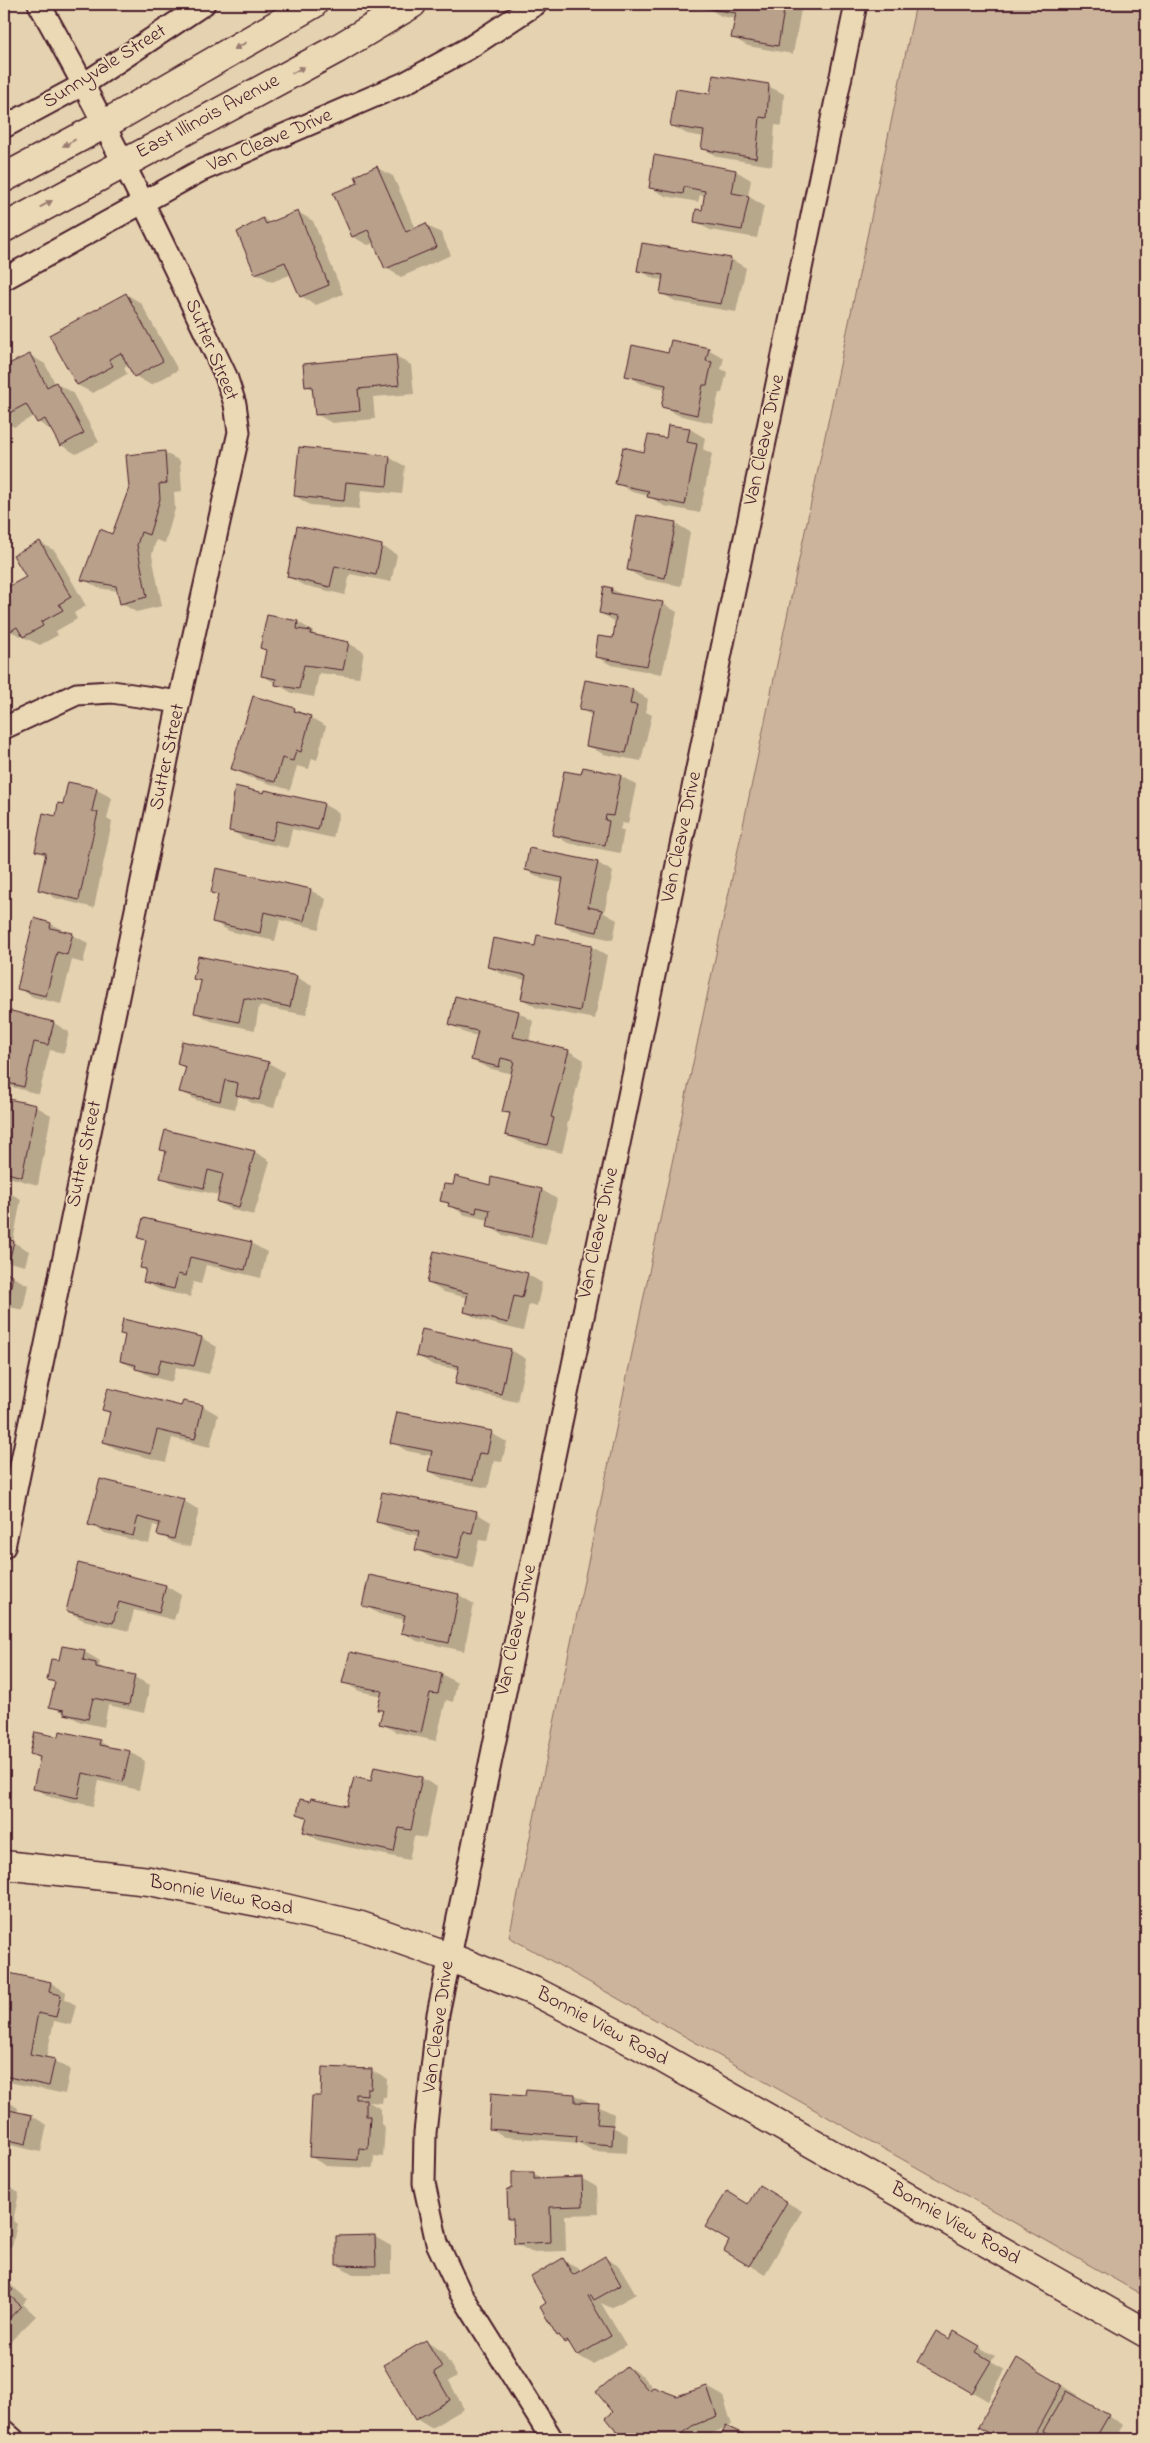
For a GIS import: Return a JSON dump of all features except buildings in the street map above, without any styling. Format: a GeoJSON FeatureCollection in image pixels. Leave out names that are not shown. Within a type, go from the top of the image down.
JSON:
{"type":"FeatureCollection","features":[{"type":"Feature","properties":{"kind":"street","name":"Sutter Street"},"geometry":{"type":"LineString","coordinates":[[4,1547],[179,702],[239,432],[235,404],[226,376],[105,124],[39,4]]}},
{"type":"Feature","properties":{"kind":"street","name":"Sunnyvale Street"},"geometry":{"type":"LineString","coordinates":[[4,127],[84,84],[204,4]]}},
{"type":"Feature","properties":{"kind":"street"},"geometry":{"type":"LineString","coordinates":[[4,178],[105,124],[313,4]]}},
{"type":"Feature","properties":{"kind":"street","name":"East Illinois Avenue"},"geometry":{"type":"LineString","coordinates":[[4,228],[337,49],[412,4]]}},
{"type":"Feature","properties":{"kind":"street","name":"Van Cleave Drive"},"geometry":{"type":"LineString","coordinates":[[4,279],[200,171],[405,83],[469,48],[536,4]]}},
{"type":"Feature","properties":{"kind":"street","name":"Van Cleave Drive"},"geometry":{"type":"LineString","coordinates":[[552,2439],[460,2292],[437,2243],[424,2184],[425,2133],[438,2014],[856,4]]}},
{"type":"Feature","properties":{"kind":"street"},"geometry":{"type":"LineString","coordinates":[[4,728],[77,694],[112,692],[179,702]]}},
{"type":"Feature","properties":{"kind":"street","name":"Bonnie View Road"},"geometry":{"type":"LineString","coordinates":[[4,1865],[149,1882],[263,1903],[361,1926],[449,1956],[536,1992],[641,2046],[1146,2333]]}},
{"type":"Feature","properties":{"kind":"street"},"geometry":{"type":"LineString","coordinates":[[4,2431],[13,2439]]}},
{"type":"Feature","properties":{"kind":"shaded area"},"geometry":{"type":"Polygon","coordinates":[[[916,4],[1146,4],[1146,2297],[509,1937],[916,4]]]}}]}
